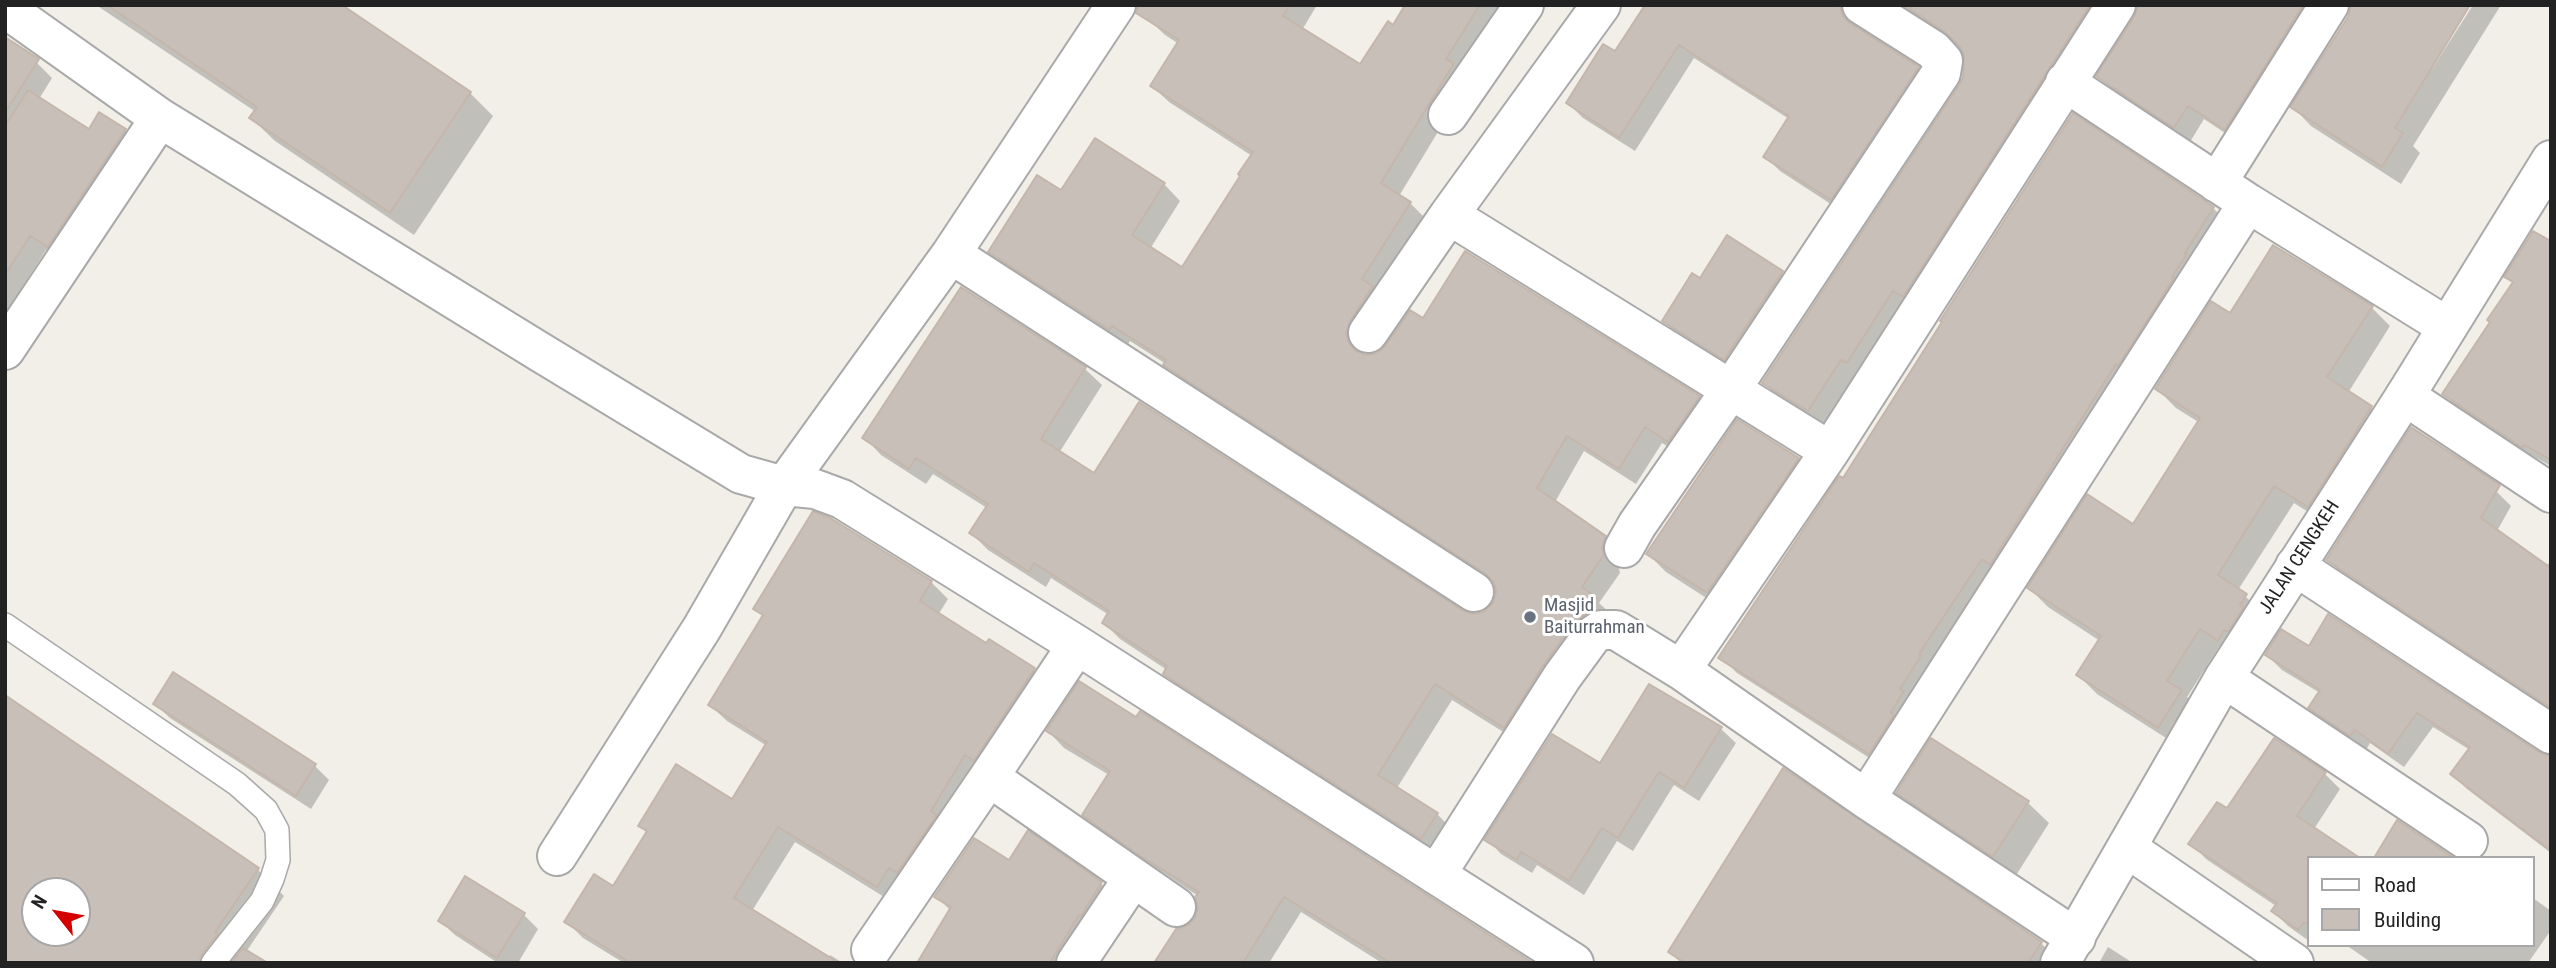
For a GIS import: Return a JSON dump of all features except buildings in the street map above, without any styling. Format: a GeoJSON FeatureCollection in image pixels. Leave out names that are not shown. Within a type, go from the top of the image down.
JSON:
{"type":"FeatureCollection","features":[{"type":"Feature","properties":{"kind":"street"},"geometry":{"type":"LineString","coordinates":[[557,856],[702,628],[784,486],[951,254],[1116,5]]}},
{"type":"Feature","properties":{"kind":"street"},"geometry":{"type":"LineString","coordinates":[[1448,115],[1524,5]]}},
{"type":"Feature","properties":{"kind":"street"},"geometry":{"type":"LineString","coordinates":[[1681,670],[1830,450],[2116,5]]}},
{"type":"Feature","properties":{"kind":"street"},"geometry":{"type":"LineString","coordinates":[[2217,183],[2329,5]]}},
{"type":"Feature","properties":{"kind":"street"},"geometry":{"type":"LineString","coordinates":[[5,8],[160,118],[741,474],[784,486],[815,489],[842,499],[1077,645],[1574,963]]}},
{"type":"Feature","properties":{"kind":"street"},"geometry":{"type":"LineString","coordinates":[[1624,548],[1941,73],[1943,61],[1938,54],[1878,9]]}},
{"type":"Feature","properties":{"kind":"street"},"geometry":{"type":"LineString","coordinates":[[1368,333],[1587,10]]}},
{"type":"Feature","properties":{"kind":"street"},"geometry":{"type":"LineString","coordinates":[[2065,82],[2248,203],[2446,326]]}},
{"type":"Feature","properties":{"kind":"street"},"geometry":{"type":"LineString","coordinates":[[5,350],[160,118]]}},
{"type":"Feature","properties":{"kind":"street","name":"JALAN CENGKEH"},"geometry":{"type":"LineString","coordinates":[[2068,950],[2224,678],[2405,396],[2551,160]]}},
{"type":"Feature","properties":{"kind":"street"},"geometry":{"type":"LineString","coordinates":[[1866,799],[2248,203]]}},
{"type":"Feature","properties":{"kind":"street"},"geometry":{"type":"LineString","coordinates":[[1449,215],[1830,450]]}},
{"type":"Feature","properties":{"kind":"street"},"geometry":{"type":"LineString","coordinates":[[951,254],[1474,592]]}},
{"type":"Feature","properties":{"kind":"street"},"geometry":{"type":"LineString","coordinates":[[2405,396],[2551,493]]}},
{"type":"Feature","properties":{"kind":"street"},"geometry":{"type":"LineString","coordinates":[[2295,566],[2551,734]]}},
{"type":"Feature","properties":{"kind":"street"},"geometry":{"type":"LineString","coordinates":[[1436,875],[1562,677],[1592,636],[1601,630],[1616,630],[1681,670],[1866,799],[2068,950]]}},
{"type":"Feature","properties":{"kind":"street"},"geometry":{"type":"LineString","coordinates":[[871,950],[1077,645]]}},
{"type":"Feature","properties":{"kind":"street"},"geometry":{"type":"LineString","coordinates":[[2224,678],[2468,841]]}},
{"type":"Feature","properties":{"kind":"street"},"geometry":{"type":"LineString","coordinates":[[989,778],[1176,907]]}},
{"type":"Feature","properties":{"kind":"street"},"geometry":{"type":"LineString","coordinates":[[2127,848],[2294,963]]}},
{"type":"Feature","properties":{"kind":"street"},"geometry":{"type":"LineString","coordinates":[[1076,963],[1133,878]]}},
{"type":"Feature","properties":{"kind":"lane"},"geometry":{"type":"LineString","coordinates":[[5,625],[237,784],[266,810],[276,830],[278,860],[272,879],[262,901],[213,963]]}},
{"type":"Feature","properties":{"kind":"place","name":"Masjid Baiturrahman"},"geometry":{"type":"Point","coordinates":[1530,617]}}]}
